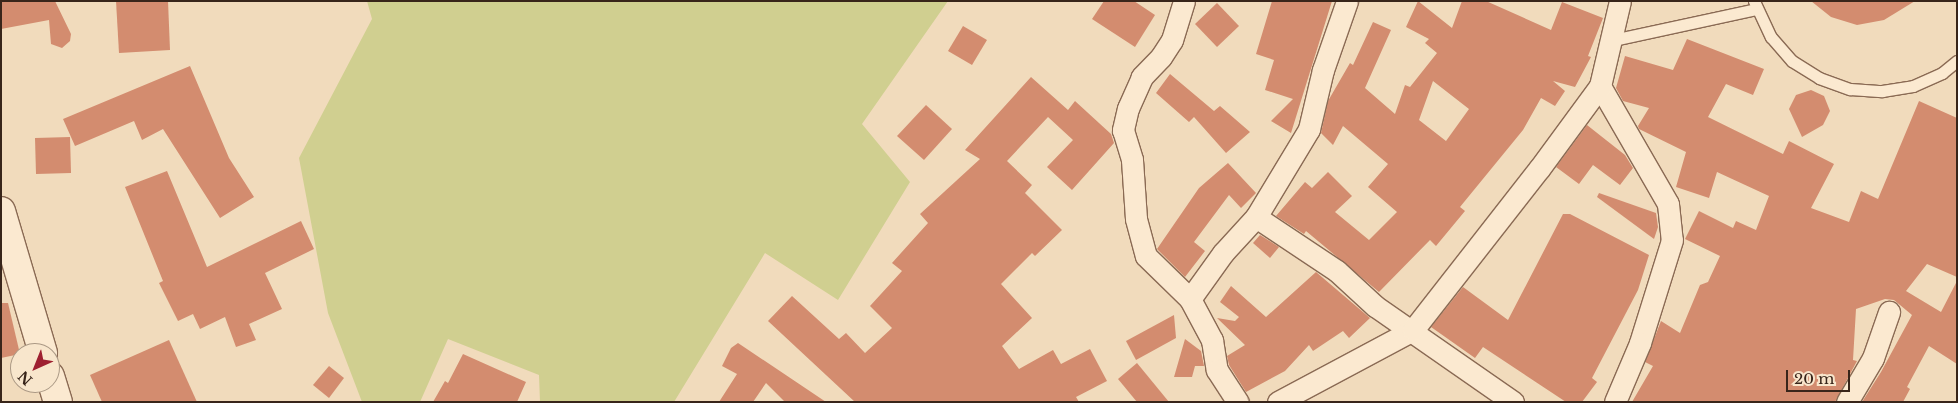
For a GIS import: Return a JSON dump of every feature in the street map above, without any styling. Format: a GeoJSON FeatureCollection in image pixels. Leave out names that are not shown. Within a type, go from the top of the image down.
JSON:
{"type":"FeatureCollection","features":[{"type":"Feature","properties":{"kind":"street"},"geometry":{"type":"LineString","coordinates":[[1184,1],[1172,40],[1161,57],[1142,77],[1128,108],[1124,130],[1132,160],[1136,219],[1146,256],[1190,299],[1212,340],[1218,370],[1238,402]]}},
{"type":"Feature","properties":{"kind":"street"},"geometry":{"type":"LineString","coordinates":[[1190,299],[1223,253],[1256,217],[1308,129],[1323,70],[1347,1]]}},
{"type":"Feature","properties":{"kind":"street"},"geometry":{"type":"LineString","coordinates":[[1278,402],[1413,330],[1539,170],[1600,86],[1613,40],[1620,1]]}},
{"type":"Feature","properties":{"kind":"street"},"geometry":{"type":"LineString","coordinates":[[1600,86],[1668,204],[1672,240],[1640,343],[1615,402]]}},
{"type":"Feature","properties":{"kind":"street"},"geometry":{"type":"LineString","coordinates":[[1,211],[40,343]]}},
{"type":"Feature","properties":{"kind":"street"},"geometry":{"type":"LineString","coordinates":[[1256,217],[1336,271],[1375,306],[1413,330],[1513,402]]}},
{"type":"Feature","properties":{"kind":"street"},"geometry":{"type":"LineString","coordinates":[[1847,402],[1873,358],[1889,312]]}},
{"type":"Feature","properties":{"kind":"lane"},"geometry":{"type":"LineString","coordinates":[[1613,40],[1755,5],[1771,37],[1792,61],[1819,78],[1850,88],[1882,91],[1913,86],[1942,73],[1957,61]]}},
{"type":"Feature","properties":{"kind":"shaded area"},"geometry":{"type":"Polygon","coordinates":[[[367,1],[948,1],[862,124],[910,182],[838,300],[765,253],[674,402],[540,402],[539,375],[448,339],[420,402],[362,402],[328,313],[299,158],[372,19],[367,1]]]}},
{"type":"Feature","properties":{"kind":"building"},"geometry":{"type":"Polygon","coordinates":[[[1,1],[55,1],[71,34],[70,41],[62,48],[51,44],[49,20],[1,29],[1,1]]]}},
{"type":"Feature","properties":{"kind":"building"},"geometry":{"type":"Polygon","coordinates":[[[116,1],[168,1],[170,50],[119,53],[116,1]]]}},
{"type":"Feature","properties":{"kind":"building"},"geometry":{"type":"Polygon","coordinates":[[[1104,1],[1134,1],[1155,15],[1135,47],[1092,19],[1104,1]]]}},
{"type":"Feature","properties":{"kind":"building"},"geometry":{"type":"Polygon","coordinates":[[[1272,1],[1332,1],[1291,133],[1271,121],[1293,99],[1265,90],[1274,60],[1256,54],[1272,1]]]}},
{"type":"Feature","properties":{"kind":"building"},"geometry":{"type":"Polygon","coordinates":[[[1418,1],[1452,28],[1462,1],[1486,1],[1551,30],[1562,2],[1603,18],[1588,56],[1591,57],[1575,87],[1553,81],[1565,91],[1555,106],[1541,98],[1523,130],[1460,207],[1465,211],[1436,246],[1430,240],[1379,292],[1306,231],[1304,234],[1276,216],[1305,182],[1312,188],[1328,172],[1352,196],[1335,212],[1369,240],[1397,212],[1368,187],[1388,164],[1343,126],[1333,145],[1321,133],[1328,101],[1350,63],[1353,65],[1373,22],[1391,30],[1365,88],[1395,114],[1405,85],[1410,87],[1437,53],[1425,43],[1429,39],[1406,27],[1418,1]],[[1433,81],[1419,120],[1446,141],[1469,109],[1433,81]]]}},
{"type":"Feature","properties":{"kind":"building"},"geometry":{"type":"Polygon","coordinates":[[[1811,1],[1915,1],[1884,20],[1857,25],[1831,17],[1811,1]]]}},
{"type":"Feature","properties":{"kind":"building"},"geometry":{"type":"Polygon","coordinates":[[[1217,3],[1239,26],[1217,47],[1195,24],[1217,3]]]}},
{"type":"Feature","properties":{"kind":"building"},"geometry":{"type":"Polygon","coordinates":[[[963,26],[987,40],[972,65],[948,51],[963,26]]]}},
{"type":"Feature","properties":{"kind":"building"},"geometry":{"type":"Polygon","coordinates":[[[1687,39],[1764,69],[1753,95],[1726,84],[1708,117],[1783,154],[1789,141],[1834,164],[1811,208],[1849,222],[1861,191],[1878,199],[1919,101],[1957,118],[1957,277],[1927,264],[1906,291],[1941,312],[1957,281],[1957,364],[1929,346],[1907,387],[1910,389],[1903,402],[1862,402],[1881,372],[1912,315],[1894,300],[1885,299],[1856,309],[1853,360],[1857,361],[1835,402],[1632,402],[1653,366],[1645,362],[1661,321],[1680,333],[1700,285],[1708,282],[1720,256],[1685,239],[1699,211],[1733,228],[1736,221],[1756,230],[1769,196],[1717,172],[1709,198],[1676,187],[1686,152],[1639,129],[1638,126],[1649,108],[1623,101],[1616,88],[1625,56],[1673,70],[1687,39]]]}},
{"type":"Feature","properties":{"kind":"building"},"geometry":{"type":"Polygon","coordinates":[[[190,66],[229,158],[254,197],[220,218],[163,129],[142,140],[134,121],[75,146],[63,119],[190,66]]]}},
{"type":"Feature","properties":{"kind":"building"},"geometry":{"type":"Polygon","coordinates":[[[1170,74],[1214,111],[1220,106],[1250,132],[1226,153],[1194,117],[1189,122],[1156,93],[1170,74]]]}},
{"type":"Feature","properties":{"kind":"building"},"geometry":{"type":"Polygon","coordinates":[[[1031,77],[1068,110],[1075,101],[1111,134],[1114,143],[1072,190],[1047,167],[1073,140],[1048,117],[1007,161],[1032,185],[1025,193],[1062,230],[1035,256],[1032,253],[1001,284],[1032,318],[1002,346],[1019,369],[1053,350],[1061,364],[1090,349],[1107,381],[1076,397],[1079,402],[855,402],[768,321],[792,296],[839,339],[846,333],[865,353],[892,328],[870,306],[902,271],[892,263],[928,223],[920,214],[980,159],[965,150],[1031,77]]]}},
{"type":"Feature","properties":{"kind":"building"},"geometry":{"type":"Polygon","coordinates":[[[1811,90],[1824,96],[1830,111],[1823,125],[1802,137],[1789,109],[1796,95],[1811,90]]]}},
{"type":"Feature","properties":{"kind":"building"},"geometry":{"type":"Polygon","coordinates":[[[926,105],[952,129],[924,160],[897,136],[926,105]]]}},
{"type":"Feature","properties":{"kind":"building"},"geometry":{"type":"Polygon","coordinates":[[[1587,125],[1625,155],[1633,168],[1620,185],[1593,165],[1579,184],[1556,167],[1587,125]]]}},
{"type":"Feature","properties":{"kind":"building"},"geometry":{"type":"Polygon","coordinates":[[[70,137],[71,173],[36,174],[35,138],[70,137]]]}},
{"type":"Feature","properties":{"kind":"building"},"geometry":{"type":"Polygon","coordinates":[[[1228,163],[1256,193],[1241,208],[1229,195],[1194,242],[1205,251],[1185,277],[1157,249],[1199,188],[1228,163]]]}},
{"type":"Feature","properties":{"kind":"building"},"geometry":{"type":"Polygon","coordinates":[[[167,171],[207,267],[301,221],[314,249],[265,273],[282,309],[249,324],[256,340],[236,347],[225,317],[200,329],[193,314],[178,321],[159,283],[163,281],[125,187],[167,171]]]}},
{"type":"Feature","properties":{"kind":"building"},"geometry":{"type":"Polygon","coordinates":[[[1599,193],[1656,213],[1658,227],[1654,239],[1597,197],[1599,193]]]}},
{"type":"Feature","properties":{"kind":"building"},"geometry":{"type":"Polygon","coordinates":[[[1563,214],[1570,214],[1649,255],[1638,290],[1592,378],[1597,382],[1582,402],[1566,402],[1483,347],[1475,358],[1431,327],[1463,287],[1508,320],[1563,214]]]}},
{"type":"Feature","properties":{"kind":"building"},"geometry":{"type":"Polygon","coordinates":[[[1260,235],[1279,247],[1270,258],[1253,243],[1260,235]]]}},
{"type":"Feature","properties":{"kind":"building"},"geometry":{"type":"Polygon","coordinates":[[[1316,272],[1370,318],[1349,338],[1343,331],[1313,351],[1309,345],[1285,371],[1246,392],[1229,365],[1227,356],[1245,345],[1217,318],[1235,321],[1239,317],[1220,302],[1231,286],[1266,317],[1316,272]]]}},
{"type":"Feature","properties":{"kind":"building"},"geometry":{"type":"Polygon","coordinates":[[[1,303],[8,303],[17,343],[10,343],[10,356],[1,358],[1,303]]]}},
{"type":"Feature","properties":{"kind":"building"},"geometry":{"type":"Polygon","coordinates":[[[1174,315],[1176,338],[1136,360],[1126,341],[1174,315]]]}},
{"type":"Feature","properties":{"kind":"building"},"geometry":{"type":"Polygon","coordinates":[[[1185,339],[1201,351],[1204,366],[1195,366],[1192,377],[1174,377],[1185,339]]]}},
{"type":"Feature","properties":{"kind":"building"},"geometry":{"type":"Polygon","coordinates":[[[169,340],[197,402],[102,402],[90,375],[169,340]]]}},
{"type":"Feature","properties":{"kind":"building"},"geometry":{"type":"Polygon","coordinates":[[[738,343],[826,402],[785,402],[766,383],[753,402],[719,402],[737,374],[722,366],[731,348],[738,343]]]}},
{"type":"Feature","properties":{"kind":"building"},"geometry":{"type":"Polygon","coordinates":[[[463,354],[526,382],[517,402],[433,402],[445,381],[448,383],[463,354]]]}},
{"type":"Feature","properties":{"kind":"building"},"geometry":{"type":"Polygon","coordinates":[[[1137,363],[1169,402],[1137,402],[1118,379],[1137,363]]]}},
{"type":"Feature","properties":{"kind":"building"},"geometry":{"type":"Polygon","coordinates":[[[329,366],[344,378],[329,398],[313,385],[329,366]]]}}]}
